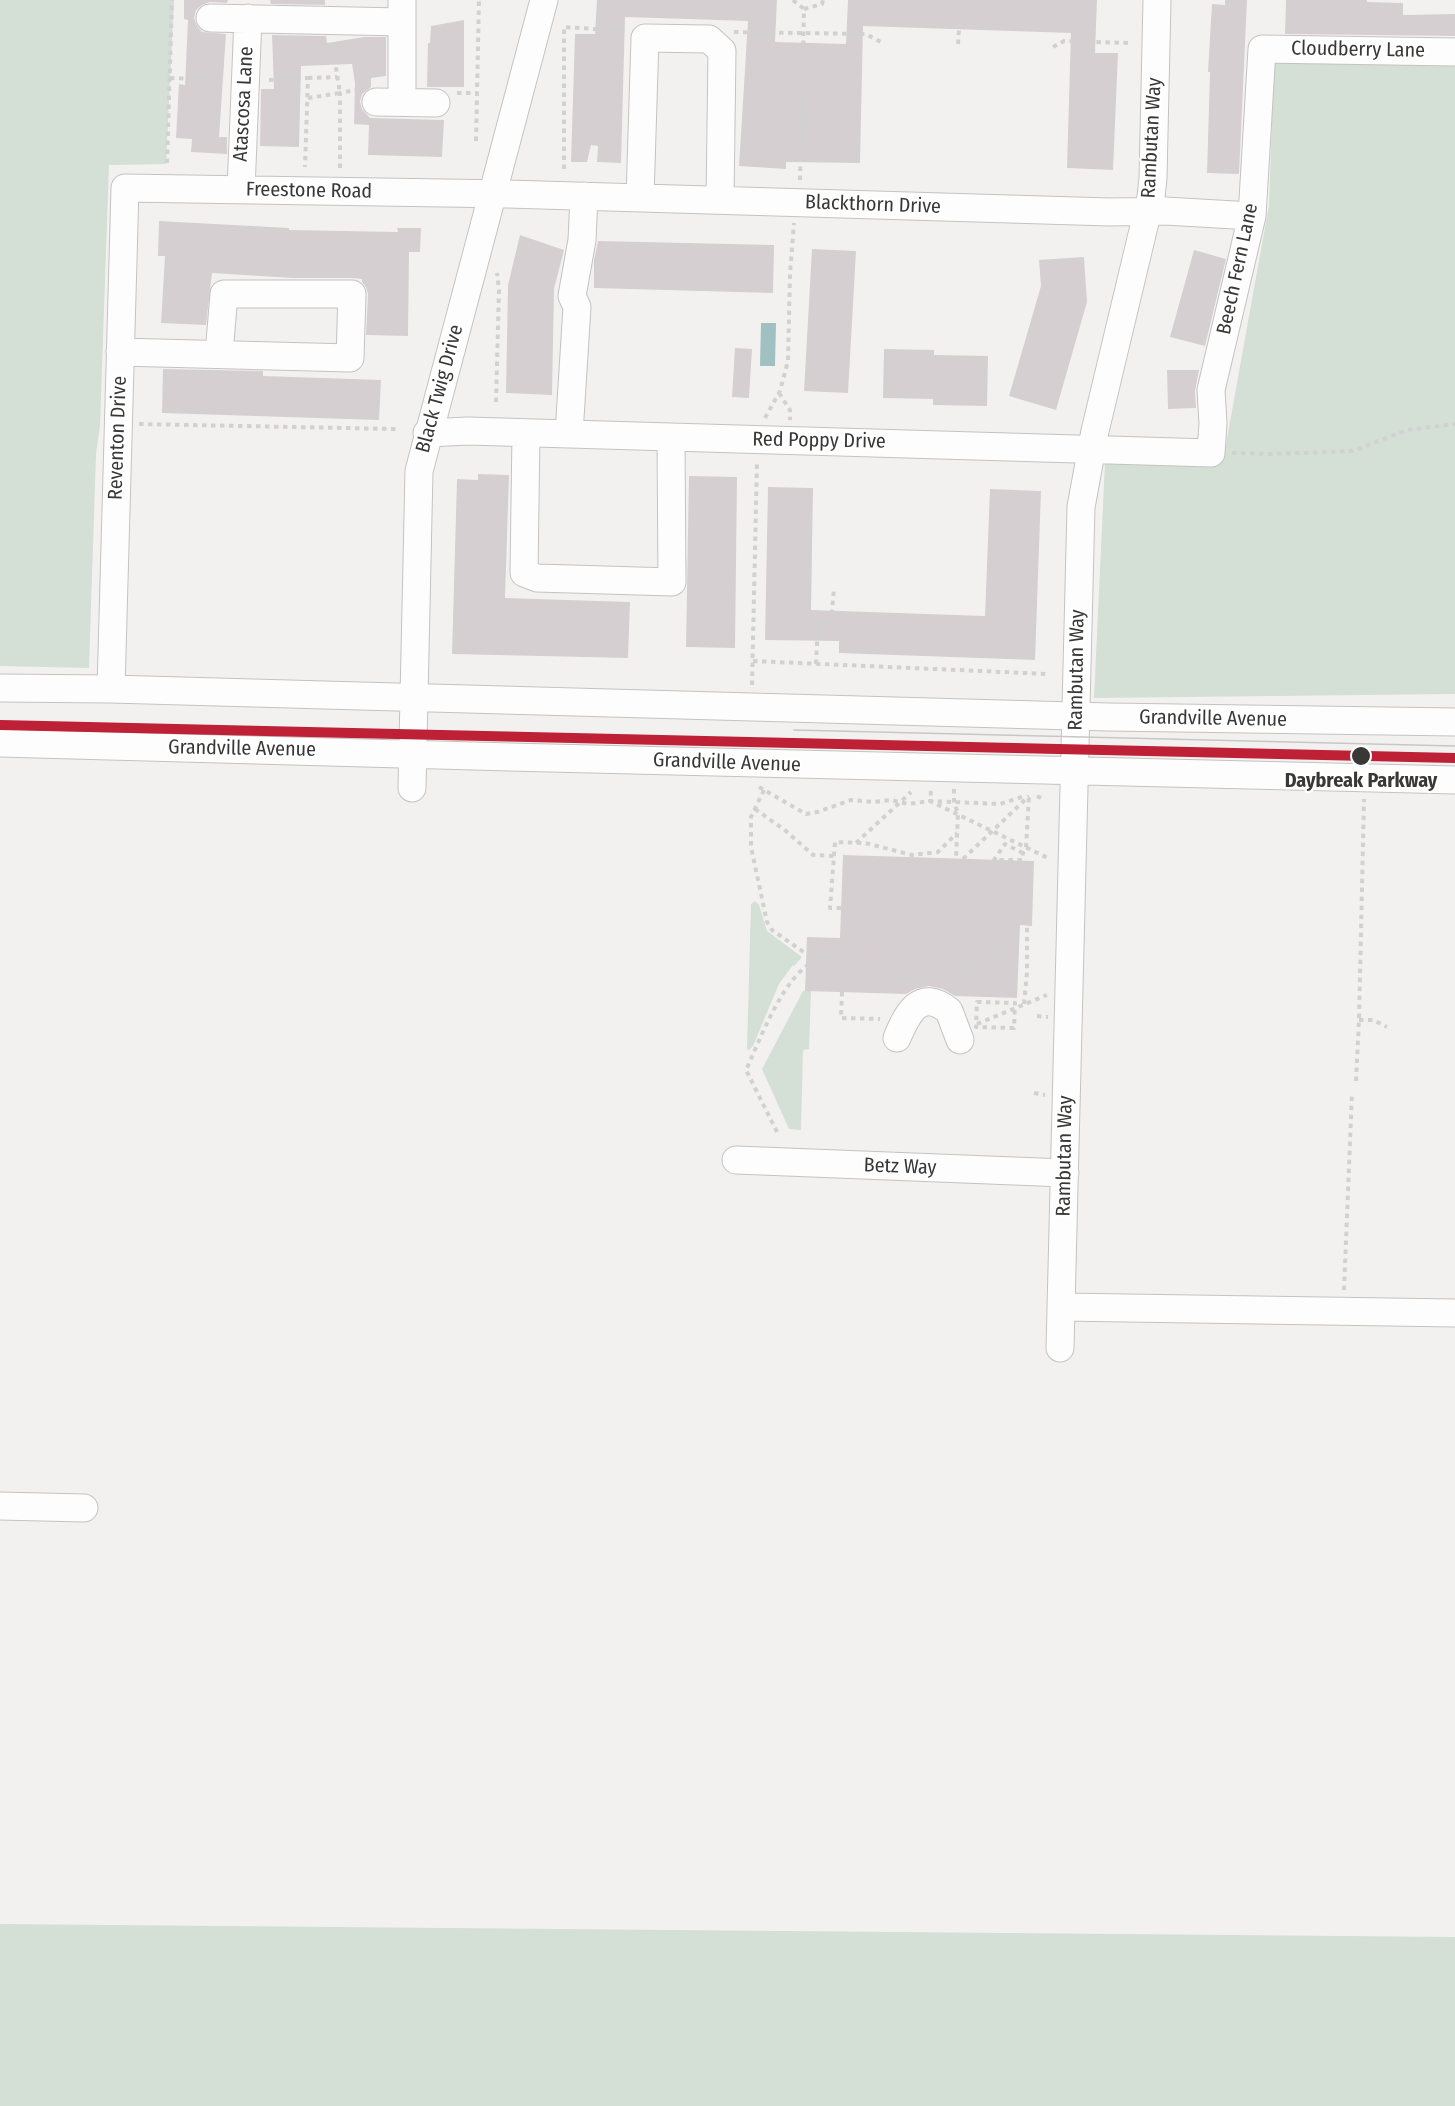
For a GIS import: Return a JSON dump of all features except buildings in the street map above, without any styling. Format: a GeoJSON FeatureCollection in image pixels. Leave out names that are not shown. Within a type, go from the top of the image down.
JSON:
{"type":"FeatureCollection","features":[{"type":"Feature","properties":{"kind":"street","name":"Black Twig Drive"},"geometry":{"type":"LineString","coordinates":[[412,788],[419,471],[427,433],[494,194],[544,0]]}},
{"type":"Feature","properties":{"kind":"street","name":"Rambutan Way"},"geometry":{"type":"LineString","coordinates":[[1060,1348],[1081,507],[1092,450],[1148,212],[1153,178],[1157,0]]}},
{"type":"Feature","properties":{"kind":"street","name":"Atascosa Lane"},"geometry":{"type":"LineString","coordinates":[[210,18],[328,20],[402,11]]}},
{"type":"Feature","properties":{"kind":"street"},"geometry":{"type":"LineString","coordinates":[[402,11],[389,102],[436,103]]}},
{"type":"Feature","properties":{"kind":"street","name":"Atascosa Lane"},"geometry":{"type":"LineString","coordinates":[[240,190],[249,18]]}},
{"type":"Feature","properties":{"kind":"street"},"geometry":{"type":"LineString","coordinates":[[640,198],[645,38],[708,39],[722,51],[720,200]]}},
{"type":"Feature","properties":{"kind":"street","name":"Cloudberry Lane"},"geometry":{"type":"LineString","coordinates":[[1262,49],[1455,52]]}},
{"type":"Feature","properties":{"kind":"street","name":"Beech Fern Lane"},"geometry":{"type":"LineString","coordinates":[[1211,453],[1213,423],[1210,390],[1252,216],[1262,49]]}},
{"type":"Feature","properties":{"kind":"street","name":"Freestone Road"},"geometry":{"type":"LineString","coordinates":[[125,188],[494,194]]}},
{"type":"Feature","properties":{"kind":"street","name":"Reventon Drive"},"geometry":{"type":"LineString","coordinates":[[111,689],[125,188]]}},
{"type":"Feature","properties":{"kind":"street","name":"Blackthorn Drive"},"geometry":{"type":"LineString","coordinates":[[494,194],[1252,216]]}},
{"type":"Feature","properties":{"kind":"street"},"geometry":{"type":"LineString","coordinates":[[569,434],[577,307],[572,296],[582,240],[584,196]]}},
{"type":"Feature","properties":{"kind":"street"},"geometry":{"type":"LineString","coordinates":[[120,352],[350,358],[352,294],[224,294],[219,354]]}},
{"type":"Feature","properties":{"kind":"street","name":"Red Poppy Drive"},"geometry":{"type":"LineString","coordinates":[[427,433],[468,431],[1211,453]]}},
{"type":"Feature","properties":{"kind":"street"},"geometry":{"type":"LineString","coordinates":[[526,433],[524,573],[537,578],[672,582],[671,437]]}},
{"type":"Feature","properties":{"kind":"street","name":"Grandville Avenue"},"geometry":{"type":"LineString","coordinates":[[0,688],[111,689],[1076,716],[1455,723]]}},
{"type":"Feature","properties":{"kind":"street","name":"Grandville Avenue"},"geometry":{"type":"LineString","coordinates":[[0,743],[412,753],[868,768],[1455,780]]}},
{"type":"Feature","properties":{"kind":"street"},"geometry":{"type":"LineString","coordinates":[[891,1029],[915,1006],[925,1002],[943,1006],[968,1032]]}},
{"type":"Feature","properties":{"kind":"street","name":"Betz Way"},"geometry":{"type":"LineString","coordinates":[[736,1160],[1065,1173]]}},
{"type":"Feature","properties":{"kind":"street"},"geometry":{"type":"LineString","coordinates":[[1061,1307],[1455,1313]]}},
{"type":"Feature","properties":{"kind":"street"},"geometry":{"type":"LineString","coordinates":[[0,1506],[84,1508]]}},
{"type":"Feature","properties":{"kind":"path"},"geometry":{"type":"LineString","coordinates":[[168,163],[172,0]]}},
{"type":"Feature","properties":{"kind":"path"},"geometry":{"type":"LineString","coordinates":[[476,141],[479,0]]}},
{"type":"Feature","properties":{"kind":"path"},"geometry":{"type":"LineString","coordinates":[[764,419],[779,393],[788,361],[790,274],[801,173],[805,32],[804,9],[794,0]]}},
{"type":"Feature","properties":{"kind":"path"},"geometry":{"type":"LineString","coordinates":[[804,9],[822,4],[823,0]]}},
{"type":"Feature","properties":{"kind":"path"},"geometry":{"type":"LineString","coordinates":[[958,44],[961,0]]}},
{"type":"Feature","properties":{"kind":"path"},"geometry":{"type":"LineString","coordinates":[[328,20],[340,93],[340,168]]}},
{"type":"Feature","properties":{"kind":"path"},"geometry":{"type":"LineString","coordinates":[[564,169],[564,27],[635,32]]}},
{"type":"Feature","properties":{"kind":"path"},"geometry":{"type":"LineString","coordinates":[[725,32],[867,34],[881,42]]}},
{"type":"Feature","properties":{"kind":"path"},"geometry":{"type":"LineString","coordinates":[[1053,47],[1064,40],[1128,43]]}},
{"type":"Feature","properties":{"kind":"path"},"geometry":{"type":"LineString","coordinates":[[308,78],[337,77]]}},
{"type":"Feature","properties":{"kind":"path"},"geometry":{"type":"LineString","coordinates":[[308,98],[376,87],[389,102]]}},
{"type":"Feature","properties":{"kind":"path"},"geometry":{"type":"LineString","coordinates":[[496,402],[499,291],[497,273]]}},
{"type":"Feature","properties":{"kind":"path"},"geometry":{"type":"LineString","coordinates":[[779,393],[790,410]]}},
{"type":"Feature","properties":{"kind":"path"},"geometry":{"type":"LineString","coordinates":[[136,424],[396,429]]}},
{"type":"Feature","properties":{"kind":"path"},"geometry":{"type":"LineString","coordinates":[[1211,453],[1271,454],[1353,451],[1407,430],[1455,424]]}},
{"type":"Feature","properties":{"kind":"path"},"geometry":{"type":"LineString","coordinates":[[752,686],[757,454]]}},
{"type":"Feature","properties":{"kind":"path"},"geometry":{"type":"LineString","coordinates":[[816,664],[818,622],[831,622],[834,589]]}},
{"type":"Feature","properties":{"kind":"path"},"geometry":{"type":"LineString","coordinates":[[753,661],[1048,674]]}},
{"type":"Feature","properties":{"kind":"path"},"geometry":{"type":"LineString","coordinates":[[754,783],[806,814],[851,800],[873,802],[891,800],[908,804],[930,801],[1000,804],[1030,795]]}},
{"type":"Feature","properties":{"kind":"path"},"geometry":{"type":"LineString","coordinates":[[767,784],[751,817],[751,848],[767,922],[772,930],[815,961]]}},
{"type":"Feature","properties":{"kind":"path"},"geometry":{"type":"LineString","coordinates":[[856,843],[918,785]]}},
{"type":"Feature","properties":{"kind":"path"},"geometry":{"type":"LineString","coordinates":[[954,786],[954,803],[958,813],[956,858]]}},
{"type":"Feature","properties":{"kind":"path"},"geometry":{"type":"LineString","coordinates":[[963,859],[1037,788]]}},
{"type":"Feature","properties":{"kind":"path"},"geometry":{"type":"LineString","coordinates":[[849,792],[851,800]]}},
{"type":"Feature","properties":{"kind":"path"},"geometry":{"type":"LineString","coordinates":[[1023,853],[1005,844],[994,860],[1022,861],[1026,847],[1030,795]]}},
{"type":"Feature","properties":{"kind":"path"},"geometry":{"type":"LineString","coordinates":[[1356,1081],[1364,795]]}},
{"type":"Feature","properties":{"kind":"path"},"geometry":{"type":"LineString","coordinates":[[930,801],[1053,860]]}},
{"type":"Feature","properties":{"kind":"path"},"geometry":{"type":"LineString","coordinates":[[755,809],[786,831],[813,855],[834,856]]}},
{"type":"Feature","properties":{"kind":"path"},"geometry":{"type":"LineString","coordinates":[[841,908],[830,908],[835,842],[865,843],[912,855],[938,852],[957,833]]}},
{"type":"Feature","properties":{"kind":"path"},"geometry":{"type":"LineString","coordinates":[[953,969],[999,984],[1014,981],[1016,963],[992,947],[989,923]]}},
{"type":"Feature","properties":{"kind":"path"},"geometry":{"type":"LineString","coordinates":[[1024,1004],[1027,925]]}},
{"type":"Feature","properties":{"kind":"path"},"geometry":{"type":"LineString","coordinates":[[777,1132],[746,1070],[784,989],[798,972],[815,961],[857,953],[900,980],[953,969],[992,947]]}},
{"type":"Feature","properties":{"kind":"path"},"geometry":{"type":"LineString","coordinates":[[842,992],[841,1018],[891,1029]]}},
{"type":"Feature","properties":{"kind":"path"},"geometry":{"type":"LineString","coordinates":[[968,1032],[1051,993]]}},
{"type":"Feature","properties":{"kind":"path"},"geometry":{"type":"LineString","coordinates":[[977,1002],[1015,1003],[1014,1028],[976,1027],[968,1032],[977,1002]]}},
{"type":"Feature","properties":{"kind":"path"},"geometry":{"type":"LineString","coordinates":[[1359,1020],[1373,1020],[1387,1027]]}},
{"type":"Feature","properties":{"kind":"path"},"geometry":{"type":"LineString","coordinates":[[1345,1299],[1352,1093]]}},
{"type":"Feature","properties":{"kind":"shaded area"},"geometry":{"type":"Polygon","coordinates":[[[0,0],[174,0],[166,164],[109,165],[89,668],[0,666],[0,0]]]}},
{"type":"Feature","properties":{"kind":"shaded area"},"geometry":{"type":"Polygon","coordinates":[[[1274,60],[1455,60],[1455,694],[1094,698],[1105,463],[1223,461],[1269,205],[1274,60]]]}},
{"type":"Feature","properties":{"kind":"shaded area"},"geometry":{"type":"Polygon","coordinates":[[[755,901],[759,905],[767,931],[802,957],[779,984],[753,1046],[749,1050],[747,1049],[751,904],[755,901]]]}},
{"type":"Feature","properties":{"kind":"shaded area"},"geometry":{"type":"Polygon","coordinates":[[[803,991],[811,991],[809,1049],[803,1050],[801,1130],[789,1129],[762,1069],[803,991]]]}},
{"type":"Feature","properties":{"kind":"shaded area"},"geometry":{"type":"Polygon","coordinates":[[[0,1924],[1455,1937],[1455,2106],[0,2106],[0,1924]]]}},
{"type":"Feature","properties":{"kind":"water"},"geometry":{"type":"Polygon","coordinates":[[[761,323],[776,323],[775,366],[760,366],[761,323]]]}},
{"type":"Feature","properties":{"kind":"tram line"},"geometry":{"type":"LineString","coordinates":[[794,730],[1455,746]]}},
{"type":"Feature","properties":{"kind":"transit line"},"geometry":{"type":"LineString","coordinates":[[0,725],[1455,758]]}},
{"type":"Feature","properties":{"kind":"place","name":"Daybreak Parkway"},"geometry":{"type":"Point","coordinates":[1361,756]}}]}
